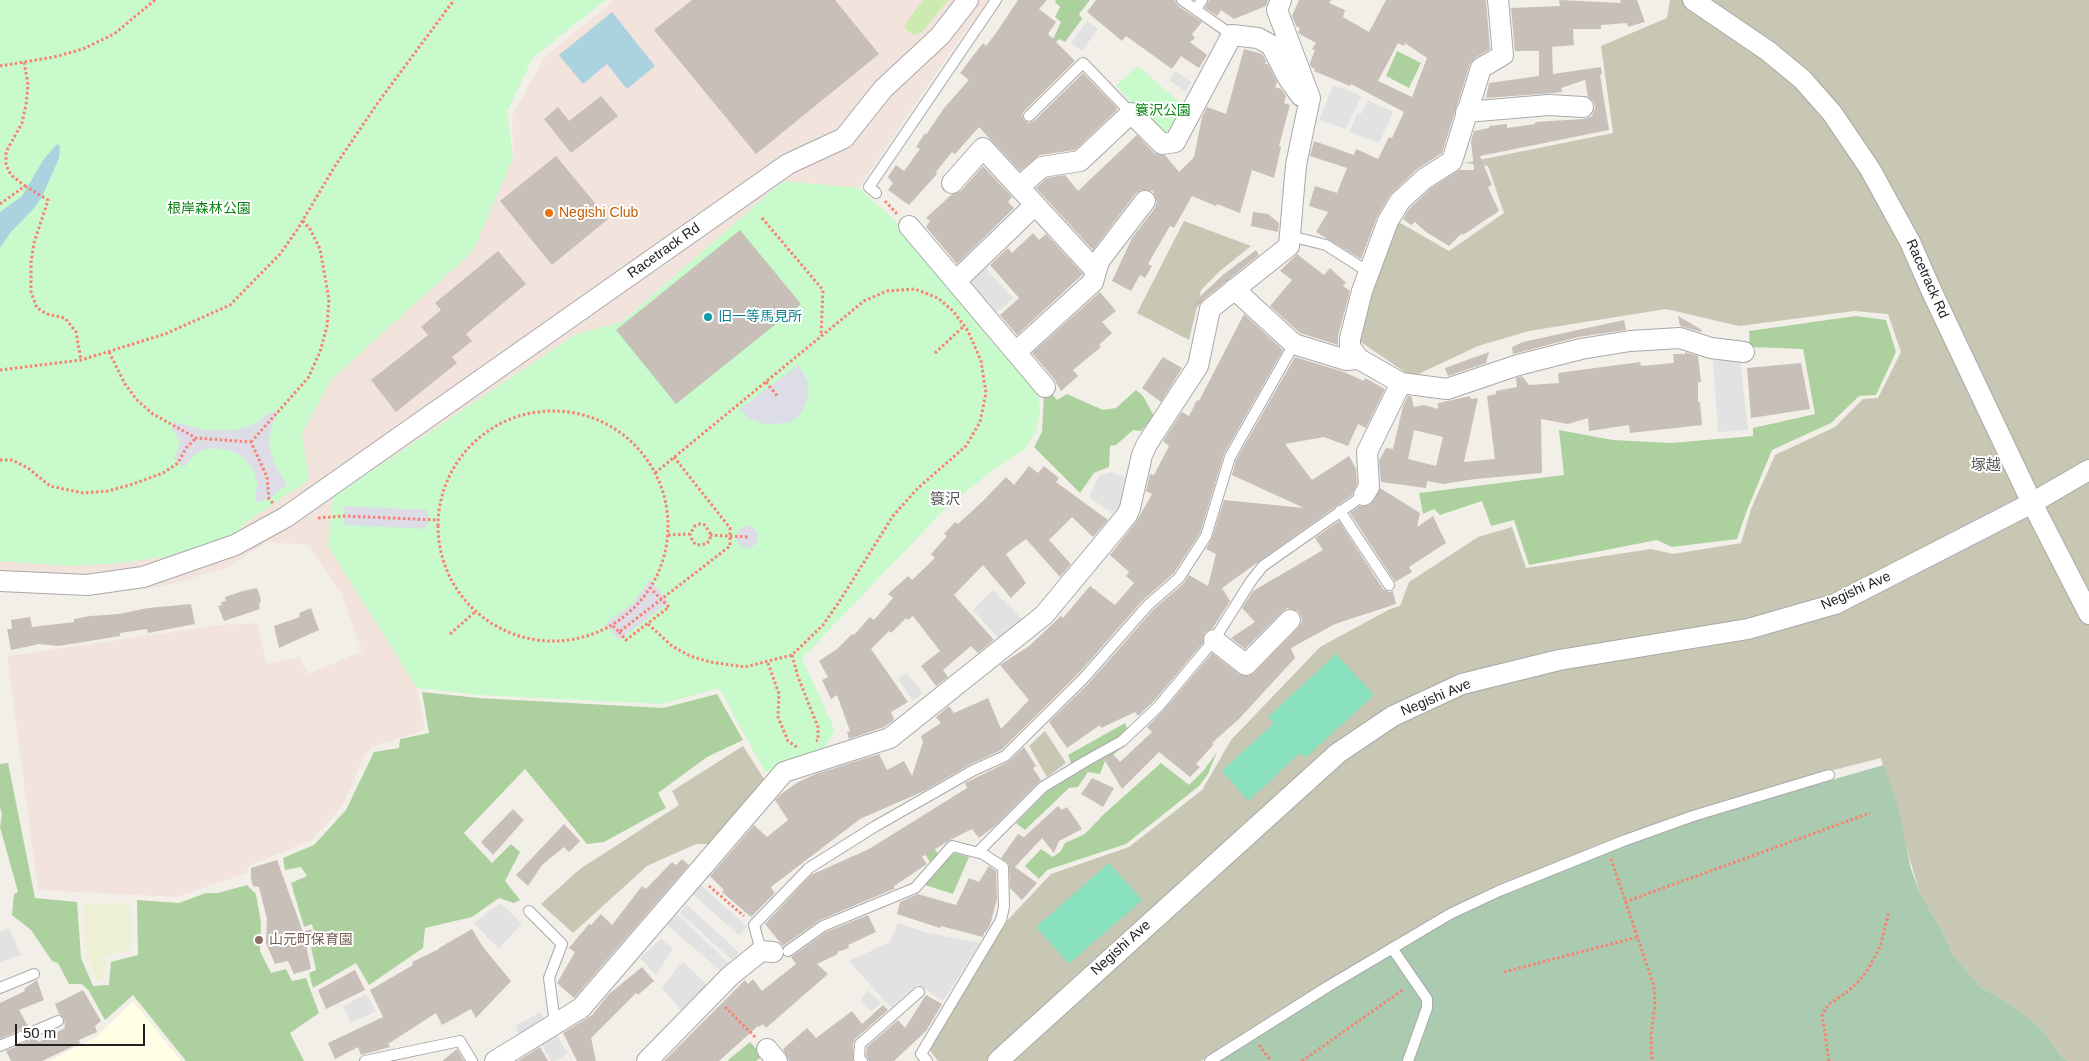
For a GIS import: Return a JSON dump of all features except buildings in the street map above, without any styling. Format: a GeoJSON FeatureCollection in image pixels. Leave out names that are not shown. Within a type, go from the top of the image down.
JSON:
{"type":"FeatureCollection","features":[{"type":"Feature","properties":{"kind":"street","name":"Racetrack Rd"},"geometry":{"type":"LineString","coordinates":[[0,581],[87,585],[143,577],[235,545],[286,517],[788,164],[844,138],[884,89],[940,36],[968,0]]}},
{"type":"Feature","properties":{"kind":"street"},"geometry":{"type":"LineString","coordinates":[[495,1061],[582,1008],[776,779],[784,772],[807,758],[890,738],[1044,615],[1130,508],[1142,455],[1147,444],[1198,366],[1210,309],[1289,246],[1296,165],[1310,98],[1277,10],[1281,0]]}},
{"type":"Feature","properties":{"kind":"street"},"geometry":{"type":"LineString","coordinates":[[1498,0],[1503,55],[1481,68],[1452,161],[1424,179],[1400,201],[1388,221],[1362,291],[1350,339],[1350,347],[1359,360],[1401,383],[1447,389],[1518,365],[1581,349],[1630,341],[1680,338],[1711,348],[1744,352]]}},
{"type":"Feature","properties":{"kind":"street","name":"Racetrack Rd"},"geometry":{"type":"LineString","coordinates":[[1694,0],[1768,51],[1802,79],[1832,113],[1864,161],[1910,242],[2032,503],[2089,614]]}},
{"type":"Feature","properties":{"kind":"street"},"geometry":{"type":"LineString","coordinates":[[1019,187],[1042,167],[1080,161],[1131,113],[1162,144],[1175,142],[1232,35],[1258,38],[1271,45],[1288,78],[1308,106]]}},
{"type":"Feature","properties":{"kind":"street"},"geometry":{"type":"LineString","coordinates":[[1466,112],[1549,105],[1583,108]]}},
{"type":"Feature","properties":{"kind":"street"},"geometry":{"type":"LineString","coordinates":[[952,183],[983,148],[1096,271]]}},
{"type":"Feature","properties":{"kind":"street"},"geometry":{"type":"LineString","coordinates":[[1016,352],[1093,282],[1099,261],[1145,201]]}},
{"type":"Feature","properties":{"kind":"street"},"geometry":{"type":"LineString","coordinates":[[956,281],[1035,205]]}},
{"type":"Feature","properties":{"kind":"street"},"geometry":{"type":"LineString","coordinates":[[909,226],[1046,387]]}},
{"type":"Feature","properties":{"kind":"street"},"geometry":{"type":"LineString","coordinates":[[1234,289],[1294,344],[1346,360],[1359,360]]}},
{"type":"Feature","properties":{"kind":"street"},"geometry":{"type":"LineString","coordinates":[[1364,495],[1369,487],[1367,452],[1401,383]]}},
{"type":"Feature","properties":{"kind":"street","name":"Negishi Ave"},"geometry":{"type":"LineString","coordinates":[[998,1061],[1338,753],[1393,716],[1462,684],[1559,660],[1748,629],[1835,604],[2032,503],[2089,470]]}},
{"type":"Feature","properties":{"kind":"street"},"geometry":{"type":"LineString","coordinates":[[1214,640],[1246,665],[1290,620]]}},
{"type":"Feature","properties":{"kind":"street"},"geometry":{"type":"LineString","coordinates":[[647,1061],[730,976],[774,951]]}},
{"type":"Feature","properties":{"kind":"lane"},"geometry":{"type":"LineString","coordinates":[[876,193],[869,187],[996,0]]}},
{"type":"Feature","properties":{"kind":"lane"},"geometry":{"type":"LineString","coordinates":[[1182,0],[1232,35]]}},
{"type":"Feature","properties":{"kind":"lane"},"geometry":{"type":"LineString","coordinates":[[1196,9],[1202,0]]}},
{"type":"Feature","properties":{"kind":"lane"},"geometry":{"type":"LineString","coordinates":[[1029,116],[1083,63],[1131,113]]}},
{"type":"Feature","properties":{"kind":"lane"},"geometry":{"type":"LineString","coordinates":[[1290,236],[1326,245],[1370,273]]}},
{"type":"Feature","properties":{"kind":"lane"},"geometry":{"type":"LineString","coordinates":[[927,1061],[921,1054],[1001,920],[1004,907],[1003,867],[978,852],[952,846],[915,888],[824,926],[774,951],[754,925],[809,868],[874,827],[974,770],[1005,756],[1083,679],[1148,605],[1180,578],[1206,536],[1230,457],[1294,344]]}},
{"type":"Feature","properties":{"kind":"lane"},"geometry":{"type":"LineString","coordinates":[[978,852],[1044,787],[1122,742],[1158,707],[1214,640],[1251,581],[1263,566],[1364,495]]}},
{"type":"Feature","properties":{"kind":"lane"},"geometry":{"type":"LineString","coordinates":[[1340,511],[1389,585]]}},
{"type":"Feature","properties":{"kind":"lane"},"geometry":{"type":"LineString","coordinates":[[1210,1061],[1392,948],[1450,914],[1499,891],[1607,847],[1694,816],[1829,775]]}},
{"type":"Feature","properties":{"kind":"lane"},"geometry":{"type":"LineString","coordinates":[[529,911],[562,944],[549,978],[556,1024]]}},
{"type":"Feature","properties":{"kind":"lane"},"geometry":{"type":"LineString","coordinates":[[1392,948],[1427,999],[1427,1008],[1408,1061]]}},
{"type":"Feature","properties":{"kind":"lane"},"geometry":{"type":"LineString","coordinates":[[0,988],[34,974]]}},
{"type":"Feature","properties":{"kind":"lane"},"geometry":{"type":"LineString","coordinates":[[862,1061],[859,1058],[860,1044],[918,992]]}},
{"type":"Feature","properties":{"kind":"lane"},"geometry":{"type":"LineString","coordinates":[[0,1046],[58,1021]]}},
{"type":"Feature","properties":{"kind":"lane"},"geometry":{"type":"LineString","coordinates":[[365,1061],[460,1041],[472,1061]]}},
{"type":"Feature","properties":{"kind":"path"},"geometry":{"type":"LineString","coordinates":[[0,66],[54,57],[83,49],[114,34],[155,0]]}},
{"type":"Feature","properties":{"kind":"path"},"geometry":{"type":"LineString","coordinates":[[0,370],[81,360],[165,334],[230,305],[280,254],[376,104],[454,0]]}},
{"type":"Feature","properties":{"kind":"path"},"geometry":{"type":"LineString","coordinates":[[24,61],[28,85],[26,105],[22,123],[6,152],[6,165],[17,181],[48,200],[34,243],[31,262],[31,292],[37,308],[47,314],[65,318],[76,332],[81,360]]}},
{"type":"Feature","properties":{"kind":"path"},"geometry":{"type":"LineString","coordinates":[[0,204],[25,186]]}},
{"type":"Feature","properties":{"kind":"path"},"geometry":{"type":"LineString","coordinates":[[876,193],[909,226]]}},
{"type":"Feature","properties":{"kind":"path"},"geometry":{"type":"LineString","coordinates":[[762,218],[824,290],[821,337]]}},
{"type":"Feature","properties":{"kind":"path"},"geometry":{"type":"LineString","coordinates":[[251,442],[308,378],[320,352],[327,326],[329,299],[320,249],[310,229],[302,220]]}},
{"type":"Feature","properties":{"kind":"path"},"geometry":{"type":"LineString","coordinates":[[648,624],[672,646],[697,658],[727,666],[745,667],[768,663],[792,655],[823,625],[893,516],[918,488],[966,446],[980,422],[986,393],[981,361],[964,326],[953,311],[938,298],[914,289],[887,290],[864,301],[655,473]]}},
{"type":"Feature","properties":{"kind":"path"},"geometry":{"type":"LineString","coordinates":[[935,353],[981,310]]}},
{"type":"Feature","properties":{"kind":"path"},"geometry":{"type":"LineString","coordinates":[[109,352],[125,384],[137,400],[153,414],[196,438],[251,442]]}},
{"type":"Feature","properties":{"kind":"path"},"geometry":{"type":"LineString","coordinates":[[766,382],[778,397]]}},
{"type":"Feature","properties":{"kind":"path"},"geometry":{"type":"LineString","coordinates":[[549,411],[602,421],[624,434],[647,455],[655,473],[663,490],[670,520],[667,550],[651,589],[636,606],[613,626],[586,637],[558,641],[528,639],[498,628],[475,612],[456,591],[443,564],[437,527],[443,494],[456,465],[474,442],[497,426],[524,414],[549,411]]}},
{"type":"Feature","properties":{"kind":"path"},"geometry":{"type":"LineString","coordinates":[[0,460],[12,460],[28,468],[50,486],[83,493],[108,491],[163,473],[178,463],[186,448],[196,438]]}},
{"type":"Feature","properties":{"kind":"path"},"geometry":{"type":"LineString","coordinates":[[251,442],[267,477],[269,499],[286,517],[322,518],[344,516],[438,520]]}},
{"type":"Feature","properties":{"kind":"path"},"geometry":{"type":"LineString","coordinates":[[619,632],[730,546],[730,528],[674,457]]}},
{"type":"Feature","properties":{"kind":"path"},"geometry":{"type":"LineString","coordinates":[[700,524],[708,529],[710,540],[702,545],[692,542],[690,534],[695,526],[700,524]]}},
{"type":"Feature","properties":{"kind":"path"},"geometry":{"type":"LineString","coordinates":[[668,535],[690,534]]}},
{"type":"Feature","properties":{"kind":"path"},"geometry":{"type":"LineString","coordinates":[[710,535],[748,537]]}},
{"type":"Feature","properties":{"kind":"path"},"geometry":{"type":"LineString","coordinates":[[613,626],[626,640],[669,607],[651,589]]}},
{"type":"Feature","properties":{"kind":"path"},"geometry":{"type":"LineString","coordinates":[[450,634],[475,612]]}},
{"type":"Feature","properties":{"kind":"path"},"geometry":{"type":"LineString","coordinates":[[768,663],[779,694],[778,717],[788,741],[807,758],[818,740],[818,727],[798,677],[792,655]]}},
{"type":"Feature","properties":{"kind":"path"},"geometry":{"type":"LineString","coordinates":[[1626,902],[1870,813]]}},
{"type":"Feature","properties":{"kind":"path"},"geometry":{"type":"LineString","coordinates":[[1607,847],[1654,986],[1655,1005],[1651,1034],[1652,1061]]}},
{"type":"Feature","properties":{"kind":"path"},"geometry":{"type":"LineString","coordinates":[[696,874],[754,925]]}},
{"type":"Feature","properties":{"kind":"path"},"geometry":{"type":"LineString","coordinates":[[1829,1061],[1822,1014],[1829,1004],[1846,993],[1860,980],[1868,969],[1880,947],[1889,911]]}},
{"type":"Feature","properties":{"kind":"path"},"geometry":{"type":"LineString","coordinates":[[1504,972],[1638,938]]}},
{"type":"Feature","properties":{"kind":"path"},"geometry":{"type":"LineString","coordinates":[[1302,1061],[1415,981]]}},
{"type":"Feature","properties":{"kind":"path"},"geometry":{"type":"LineString","coordinates":[[713,994],[772,1055]]}},
{"type":"Feature","properties":{"kind":"path"},"geometry":{"type":"LineString","coordinates":[[1255,1040],[1271,1061]]}},
{"type":"Feature","properties":{"kind":"shaded area"},"geometry":{"type":"Polygon","coordinates":[[[614,0],[989,0],[954,47],[859,188],[783,181],[622,322],[576,334],[333,497],[328,546],[417,688],[425,730],[371,747],[364,757],[342,806],[312,840],[249,866],[247,873],[177,897],[38,890],[7,656],[220,625],[258,623],[266,664],[299,657],[308,674],[362,651],[341,592],[307,545],[268,542],[228,567],[166,586],[98,594],[0,591],[0,561],[70,566],[120,563],[175,555],[232,536],[244,524],[302,433],[331,380],[473,251],[513,158],[512,116],[545,57],[614,0]]]}},
{"type":"Feature","properties":{"kind":"shaded area"},"geometry":{"type":"Polygon","coordinates":[[[1670,0],[2089,0],[2089,1061],[2068,1061],[2060,1055],[2040,1027],[2013,1006],[1979,986],[1952,953],[1940,927],[1919,891],[1881,758],[1818,774],[1701,809],[1613,839],[1554,863],[1442,914],[1201,1061],[938,1061],[928,1048],[1003,925],[1051,874],[1129,847],[1202,790],[1231,740],[1320,647],[1390,609],[1400,606],[1409,582],[1478,537],[1512,527],[1526,568],[1651,549],[1673,554],[1741,543],[1751,509],[1775,455],[1835,427],[1863,399],[1878,398],[1901,352],[1888,314],[1854,311],[1739,326],[1666,309],[1529,331],[1478,346],[1412,377],[1355,338],[1397,221],[1449,251],[1504,213],[1488,166],[1464,163],[1613,133],[1601,46],[1667,18],[1670,0]]]}},
{"type":"Feature","properties":{"kind":"shaded area"},"geometry":{"type":"Polygon","coordinates":[[[1087,21],[1098,29],[1082,51],[1071,43],[1087,21]]]}},
{"type":"Feature","properties":{"kind":"shaded area"},"geometry":{"type":"Polygon","coordinates":[[[1175,71],[1191,82],[1186,92],[1169,80],[1175,71]]]}},
{"type":"Feature","properties":{"kind":"shaded area"},"geometry":{"type":"Polygon","coordinates":[[[1333,86],[1347,89],[1361,97],[1346,129],[1319,120],[1333,86]]]}},
{"type":"Feature","properties":{"kind":"shaded area"},"geometry":{"type":"Polygon","coordinates":[[[1368,100],[1393,112],[1379,143],[1349,132],[1357,113],[1361,114],[1368,100]]]}},
{"type":"Feature","properties":{"kind":"shaded area"},"geometry":{"type":"Polygon","coordinates":[[[1184,221],[1251,246],[1221,270],[1201,290],[1189,340],[1137,313],[1184,221]]]}},
{"type":"Feature","properties":{"kind":"shaded area"},"geometry":{"type":"Polygon","coordinates":[[[983,265],[1013,298],[996,313],[968,283],[983,265]]]}},
{"type":"Feature","properties":{"kind":"shaded area"},"geometry":{"type":"Polygon","coordinates":[[[1740,359],[1748,430],[1718,432],[1713,360],[1740,359]]]}},
{"type":"Feature","properties":{"kind":"shaded area"},"geometry":{"type":"Polygon","coordinates":[[[798,365],[808,381],[808,399],[799,416],[791,422],[766,425],[749,418],[739,410],[798,365]]]}},
{"type":"Feature","properties":{"kind":"shaded area"},"geometry":{"type":"Polygon","coordinates":[[[278,411],[270,433],[270,450],[275,465],[287,484],[269,499],[255,502],[257,485],[255,475],[249,464],[240,455],[229,450],[211,448],[200,451],[190,459],[185,467],[173,458],[178,450],[179,441],[172,429],[172,424],[175,422],[204,430],[234,430],[247,427],[260,421],[267,414],[278,411]]]}},
{"type":"Feature","properties":{"kind":"shaded area"},"geometry":{"type":"Polygon","coordinates":[[[1111,472],[1126,478],[1120,506],[1113,514],[1089,497],[1099,476],[1111,472]]]}},
{"type":"Feature","properties":{"kind":"shaded area"},"geometry":{"type":"Polygon","coordinates":[[[344,506],[427,510],[430,519],[425,529],[344,525],[344,506]]]}},
{"type":"Feature","properties":{"kind":"shaded area"},"geometry":{"type":"Polygon","coordinates":[[[743,526],[751,526],[758,533],[758,541],[751,548],[743,548],[736,541],[736,533],[743,526]]]}},
{"type":"Feature","properties":{"kind":"shaded area"},"geometry":{"type":"Polygon","coordinates":[[[650,579],[669,602],[619,640],[605,624],[633,603],[650,579]]]}},
{"type":"Feature","properties":{"kind":"shaded area"},"geometry":{"type":"Polygon","coordinates":[[[993,590],[1022,619],[1000,640],[973,610],[993,590]]]}},
{"type":"Feature","properties":{"kind":"shaded area"},"geometry":{"type":"Polygon","coordinates":[[[907,674],[923,693],[913,701],[898,678],[907,674]]]}},
{"type":"Feature","properties":{"kind":"shaded area"},"geometry":{"type":"Polygon","coordinates":[[[1045,731],[1066,763],[1047,777],[1029,746],[1045,731]]]}},
{"type":"Feature","properties":{"kind":"shaded area"},"geometry":{"type":"Polygon","coordinates":[[[743,746],[766,782],[711,844],[696,844],[647,866],[573,933],[541,904],[580,869],[679,805],[672,791],[743,746]]]}},
{"type":"Feature","properties":{"kind":"shaded area"},"geometry":{"type":"Polygon","coordinates":[[[1884,765],[1899,811],[1911,869],[1919,891],[1940,927],[1952,953],[1979,986],[2013,1006],[2040,1027],[2060,1055],[2068,1061],[1216,1061],[1446,919],[1545,874],[1691,820],[1884,765]]]}},
{"type":"Feature","properties":{"kind":"shaded area"},"geometry":{"type":"Polygon","coordinates":[[[698,882],[747,927],[739,935],[690,892],[698,882]]]}},
{"type":"Feature","properties":{"kind":"shaded area"},"geometry":{"type":"Polygon","coordinates":[[[130,902],[131,949],[105,956],[104,979],[97,981],[87,957],[84,904],[130,902]]]}},
{"type":"Feature","properties":{"kind":"shaded area"},"geometry":{"type":"Polygon","coordinates":[[[500,903],[522,923],[499,949],[474,923],[500,903]]]}},
{"type":"Feature","properties":{"kind":"shaded area"},"geometry":{"type":"Polygon","coordinates":[[[687,905],[739,952],[732,960],[680,913],[687,905]]]}},
{"type":"Feature","properties":{"kind":"shaded area"},"geometry":{"type":"Polygon","coordinates":[[[677,914],[729,963],[722,972],[667,925],[677,914]]]}},
{"type":"Feature","properties":{"kind":"shaded area"},"geometry":{"type":"Polygon","coordinates":[[[898,923],[928,933],[980,943],[943,1001],[918,984],[891,1008],[849,961],[890,942],[898,923]]]}},
{"type":"Feature","properties":{"kind":"shaded area"},"geometry":{"type":"Polygon","coordinates":[[[9,928],[21,955],[0,962],[0,932],[9,928]]]}},
{"type":"Feature","properties":{"kind":"shaded area"},"geometry":{"type":"Polygon","coordinates":[[[661,939],[673,949],[656,975],[640,958],[661,939]]]}},
{"type":"Feature","properties":{"kind":"shaded area"},"geometry":{"type":"Polygon","coordinates":[[[683,961],[707,985],[683,1013],[662,988],[683,961]]]}},
{"type":"Feature","properties":{"kind":"shaded area"},"geometry":{"type":"Polygon","coordinates":[[[868,991],[881,1003],[871,1011],[861,1000],[868,991]]]}},
{"type":"Feature","properties":{"kind":"shaded area"},"geometry":{"type":"Polygon","coordinates":[[[366,994],[376,1011],[351,1023],[343,1006],[366,994]]]}},
{"type":"Feature","properties":{"kind":"shaded area"},"geometry":{"type":"Polygon","coordinates":[[[133,1001],[181,1061],[49,1061],[95,1038],[133,1001]]]}},
{"type":"Feature","properties":{"kind":"shaded area"},"geometry":{"type":"Polygon","coordinates":[[[540,1012],[546,1021],[520,1036],[515,1026],[540,1012]]]}},
{"type":"Feature","properties":{"kind":"shaded area"},"geometry":{"type":"Polygon","coordinates":[[[557,1035],[568,1054],[555,1061],[551,1061],[542,1045],[557,1035]]]}},
{"type":"Feature","properties":{"kind":"green space","name":"根岸森林公園"},"geometry":{"type":"Polygon","coordinates":[[[0,0],[606,0],[533,57],[507,112],[513,158],[473,251],[331,380],[302,433],[309,480],[244,524],[232,536],[205,546],[175,555],[120,563],[70,566],[0,561],[0,0]]]}},
{"type":"Feature","properties":{"kind":"green space"},"geometry":{"type":"Polygon","coordinates":[[[923,0],[948,0],[922,32],[914,35],[905,29],[905,25],[923,0]]]}},
{"type":"Feature","properties":{"kind":"green space"},"geometry":{"type":"Polygon","coordinates":[[[1056,0],[1090,0],[1079,14],[1082,19],[1065,42],[1059,39],[1038,61],[1034,57],[1054,37],[1061,22],[1055,17],[1060,7],[1055,2],[1056,0]]]}},
{"type":"Feature","properties":{"kind":"green space"},"geometry":{"type":"Polygon","coordinates":[[[1397,51],[1421,63],[1409,88],[1386,76],[1397,51]]]}},
{"type":"Feature","properties":{"kind":"green space","name":"簑沢公園"},"geometry":{"type":"Polygon","coordinates":[[[1138,66],[1185,107],[1171,136],[1164,136],[1116,86],[1138,66]]]}},
{"type":"Feature","properties":{"kind":"green space"},"geometry":{"type":"Polygon","coordinates":[[[783,181],[859,188],[911,235],[1038,392],[1040,413],[1036,431],[1024,450],[994,469],[946,508],[802,658],[835,731],[823,749],[765,772],[719,688],[662,704],[479,695],[417,688],[328,546],[333,497],[576,334],[622,322],[783,181]]]}},
{"type":"Feature","properties":{"kind":"green space"},"geometry":{"type":"Polygon","coordinates":[[[1856,316],[1886,320],[1896,352],[1876,395],[1859,396],[1831,423],[1772,450],[1737,539],[1672,547],[1657,540],[1529,565],[1514,520],[1491,526],[1482,501],[1440,515],[1434,509],[1423,514],[1419,493],[1564,475],[1559,430],[1613,440],[1671,443],[1753,436],[1753,428],[1815,414],[1803,349],[1750,347],[1749,331],[1856,316]]]}},
{"type":"Feature","properties":{"kind":"green space"},"geometry":{"type":"Polygon","coordinates":[[[1136,390],[1143,396],[1154,416],[1141,431],[1133,430],[1116,445],[1110,446],[1109,467],[1094,473],[1080,493],[1034,447],[1042,432],[1044,394],[1051,393],[1057,400],[1067,394],[1103,410],[1116,408],[1136,390]]]}},
{"type":"Feature","properties":{"kind":"green space"},"geometry":{"type":"Polygon","coordinates":[[[1336,654],[1374,695],[1305,758],[1300,753],[1248,801],[1222,771],[1274,723],[1268,717],[1336,654]]]}},
{"type":"Feature","properties":{"kind":"green space"},"geometry":{"type":"Polygon","coordinates":[[[422,692],[479,698],[663,708],[717,694],[743,740],[707,757],[658,793],[666,808],[604,842],[587,844],[525,769],[464,833],[492,863],[511,844],[520,852],[505,881],[520,900],[514,903],[499,898],[472,917],[425,928],[423,948],[369,985],[356,963],[313,988],[309,973],[316,970],[311,947],[318,945],[312,924],[304,927],[291,883],[307,876],[301,867],[285,870],[283,858],[314,845],[346,810],[374,752],[399,748],[400,739],[429,733],[422,692]]]}},
{"type":"Feature","properties":{"kind":"green space"},"geometry":{"type":"Polygon","coordinates":[[[1125,723],[1132,740],[1105,761],[1100,774],[1088,772],[1078,787],[1069,788],[1025,830],[1016,823],[1048,790],[1075,773],[1068,755],[1125,723]]]}},
{"type":"Feature","properties":{"kind":"green space"},"geometry":{"type":"Polygon","coordinates":[[[1217,752],[1208,774],[1199,786],[1126,844],[1047,870],[1039,879],[1025,866],[1041,849],[1053,857],[1061,851],[1065,843],[1085,834],[1103,815],[1161,763],[1189,785],[1204,770],[1217,752]]]}},
{"type":"Feature","properties":{"kind":"green space"},"geometry":{"type":"Polygon","coordinates":[[[8,763],[35,898],[77,902],[81,958],[93,986],[109,985],[111,962],[138,955],[137,900],[179,903],[206,893],[218,893],[247,885],[256,894],[261,923],[260,951],[271,973],[286,969],[292,981],[306,978],[319,1013],[290,1033],[304,1061],[186,1061],[133,995],[105,1020],[89,991],[82,984],[69,984],[58,963],[52,961],[31,930],[12,915],[14,894],[18,892],[0,827],[2,814],[0,807],[0,764],[8,763]]]}},
{"type":"Feature","properties":{"kind":"green space"},"geometry":{"type":"Polygon","coordinates":[[[925,836],[937,852],[947,859],[955,853],[969,857],[953,894],[925,885],[935,871],[917,840],[925,836]]]}},
{"type":"Feature","properties":{"kind":"green space"},"geometry":{"type":"Polygon","coordinates":[[[1109,863],[1142,900],[1069,964],[1036,927],[1109,863]]]}},
{"type":"Feature","properties":{"kind":"green space"},"geometry":{"type":"Polygon","coordinates":[[[750,1042],[763,1056],[756,1061],[727,1061],[750,1042]]]}},
{"type":"Feature","properties":{"kind":"water"},"geometry":{"type":"Polygon","coordinates":[[[612,12],[655,66],[627,89],[607,64],[583,84],[559,55],[612,12]]]}},
{"type":"Feature","properties":{"kind":"water"},"geometry":{"type":"Polygon","coordinates":[[[57,144],[60,146],[59,158],[42,197],[11,232],[0,248],[0,212],[22,196],[44,159],[57,144]]]}},
{"type":"Feature","properties":{"kind":"place","name":"Negishi Club"},"geometry":{"type":"Point","coordinates":[549,213]}},
{"type":"Feature","properties":{"kind":"place","name":"旧一等馬見所"},"geometry":{"type":"Point","coordinates":[708,317]}},
{"type":"Feature","properties":{"kind":"place","name":"山元町保育園"},"geometry":{"type":"Point","coordinates":[259,940]}},
{"type":"Feature","properties":{"kind":"district","name":"塚越"},"geometry":{"type":"Point","coordinates":[1986,466]}},
{"type":"Feature","properties":{"kind":"district","name":"簑沢"},"geometry":{"type":"Point","coordinates":[945,500]}}]}
